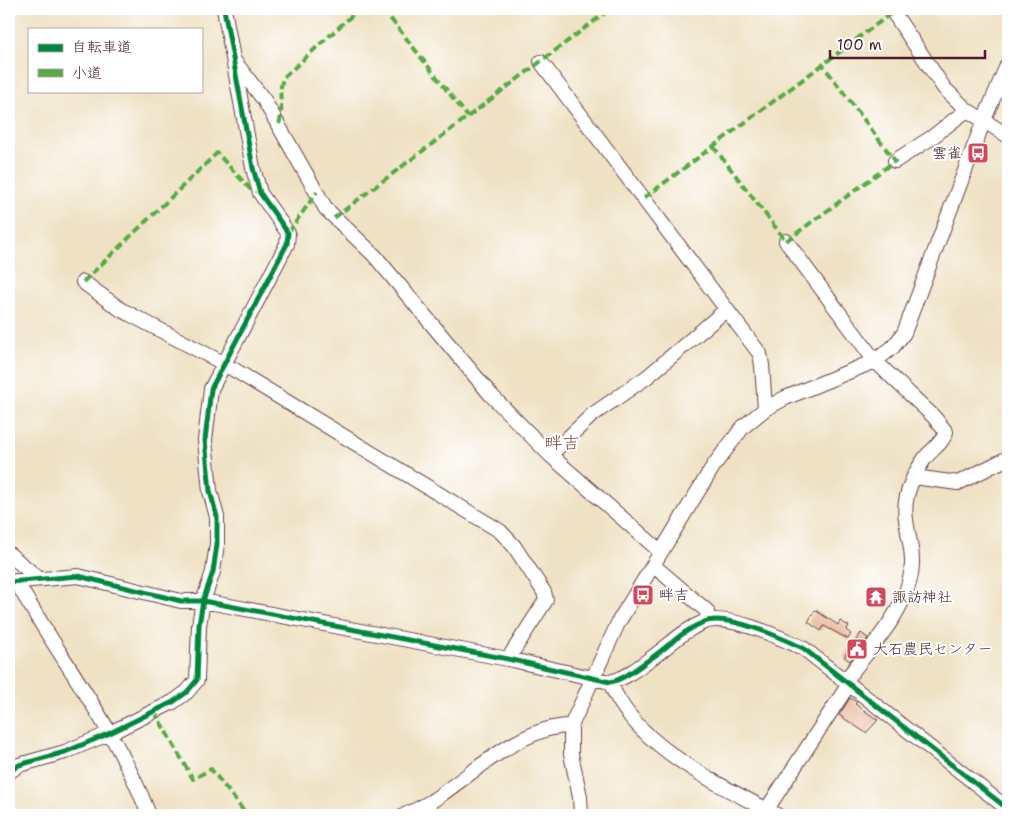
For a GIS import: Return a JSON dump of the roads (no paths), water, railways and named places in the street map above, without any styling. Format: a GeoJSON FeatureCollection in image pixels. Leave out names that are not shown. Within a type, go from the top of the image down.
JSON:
{"type":"FeatureCollection","features":[{"type":"Feature","properties":{"kind":"street"},"geometry":{"type":"LineString","coordinates":[[9,772],[20,765],[65,752],[110,733],[173,702],[187,692],[197,680],[199,625],[203,601],[213,572],[217,544],[216,517],[210,490],[206,432],[211,389],[287,244],[288,233],[260,193],[247,146],[234,59],[224,9]]}},
{"type":"Feature","properties":{"kind":"street"},"geometry":{"type":"LineString","coordinates":[[891,9],[944,88],[967,110],[1008,136]]}},
{"type":"Feature","properties":{"kind":"street"},"geometry":{"type":"LineString","coordinates":[[234,59],[264,100],[326,209],[374,255],[475,378],[550,455],[661,552]]}},
{"type":"Feature","properties":{"kind":"street"},"geometry":{"type":"LineString","coordinates":[[541,62],[760,354],[765,409]]}},
{"type":"Feature","properties":{"kind":"street"},"geometry":{"type":"LineString","coordinates":[[581,815],[580,797],[571,754],[571,726],[612,634],[725,449],[743,427],[765,409],[784,398],[875,361],[893,347],[909,321],[984,120],[1008,63]]}},
{"type":"Feature","properties":{"kind":"street"},"geometry":{"type":"LineString","coordinates":[[895,161],[931,138],[967,110]]}},
{"type":"Feature","properties":{"kind":"street"},"geometry":{"type":"LineString","coordinates":[[610,682],[615,696],[630,718],[650,737],[724,789],[769,813],[847,683],[892,619],[910,578],[912,555],[906,518],[906,497],[919,467],[939,444],[946,432],[875,361],[786,241]]}},
{"type":"Feature","properties":{"kind":"street"},"geometry":{"type":"LineString","coordinates":[[83,282],[120,309],[223,363],[500,531],[514,546],[544,592],[546,600],[508,659]]}},
{"type":"Feature","properties":{"kind":"street"},"geometry":{"type":"LineString","coordinates":[[550,455],[592,415],[647,377],[727,309]]}},
{"type":"Feature","properties":{"kind":"street"},"geometry":{"type":"LineString","coordinates":[[914,477],[958,483],[1008,458]]}},
{"type":"Feature","properties":{"kind":"street"},"geometry":{"type":"LineString","coordinates":[[9,554],[38,578]]}},
{"type":"Feature","properties":{"kind":"street"},"geometry":{"type":"LineString","coordinates":[[653,565],[706,611],[708,621]]}},
{"type":"Feature","properties":{"kind":"street"},"geometry":{"type":"LineString","coordinates":[[149,815],[110,733],[12,581],[78,576],[181,601],[203,601],[508,659],[610,682],[626,676],[688,630],[708,621],[733,623],[803,648],[1008,809]]}},
{"type":"Feature","properties":{"kind":"street"},"geometry":{"type":"LineString","coordinates":[[405,815],[431,801],[522,740],[551,729],[571,726]]}},
{"type":"Feature","properties":{"kind":"place","name":"雲雀"},"geometry":{"type":"Point","coordinates":[978,153]}},
{"type":"Feature","properties":{"kind":"place","name":"畔吉"},"geometry":{"type":"Point","coordinates":[643,595]}},
{"type":"Feature","properties":{"kind":"place","name":"諏訪神社"},"geometry":{"type":"Point","coordinates":[876,597]}},
{"type":"Feature","properties":{"kind":"place","name":"大石農民センター"},"geometry":{"type":"Point","coordinates":[857,649]}},
{"type":"Feature","properties":{"kind":"district","name":"畔吉"},"geometry":{"type":"Point","coordinates":[562,443]}}]}
